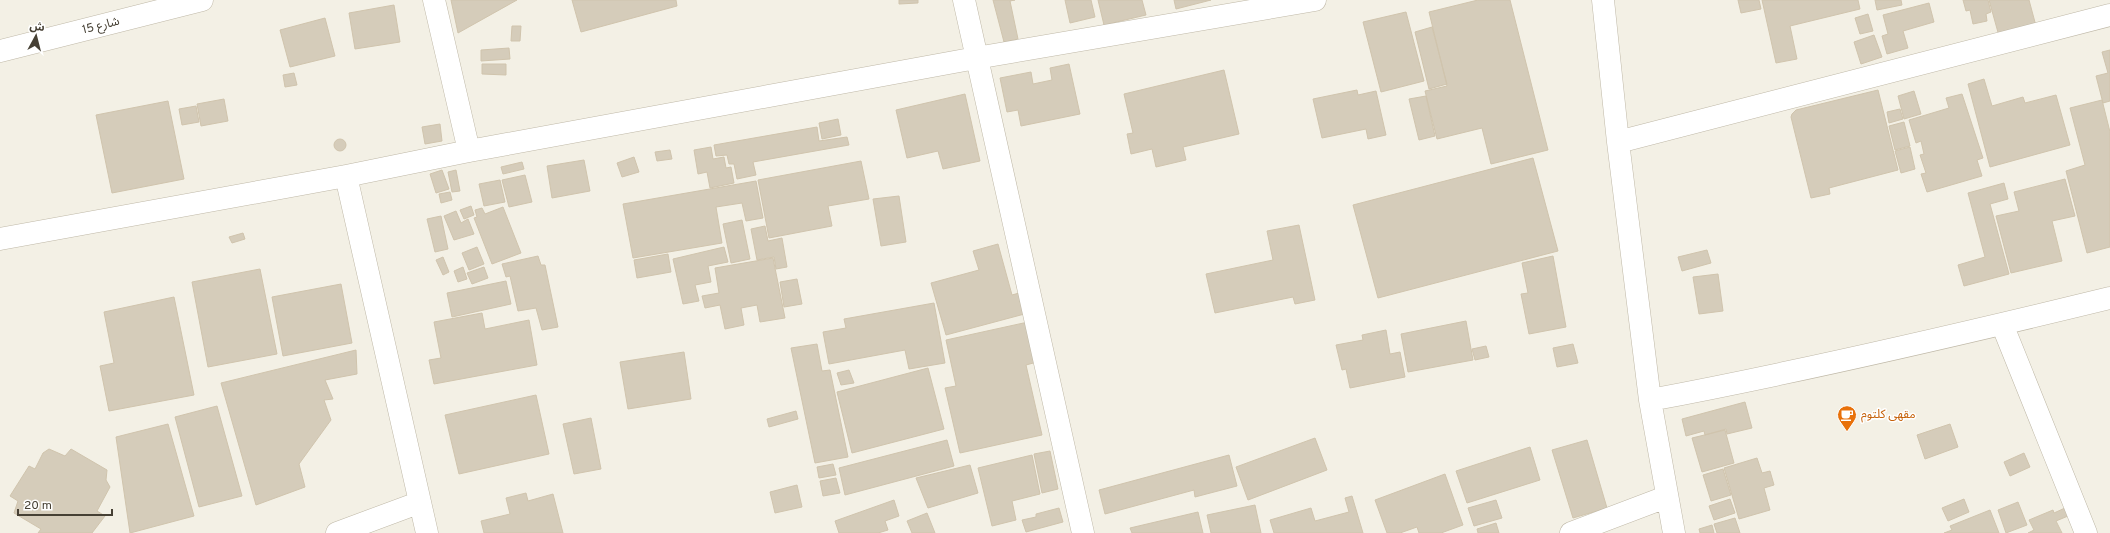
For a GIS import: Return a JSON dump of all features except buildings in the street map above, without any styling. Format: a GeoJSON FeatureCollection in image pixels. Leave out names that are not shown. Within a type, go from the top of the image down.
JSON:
{"type":"FeatureCollection","features":[{"type":"Feature","properties":{"kind":"street","name":"شارع 15"},"geometry":{"type":"LineString","coordinates":[[0,51],[202,0]]}},
{"type":"Feature","properties":{"kind":"street"},"geometry":{"type":"LineString","coordinates":[[434,0],[469,151]]}},
{"type":"Feature","properties":{"kind":"street"},"geometry":{"type":"LineString","coordinates":[[964,0],[1083,533]]}},
{"type":"Feature","properties":{"kind":"street"},"geometry":{"type":"LineString","coordinates":[[0,238],[346,176],[469,151],[976,58],[1315,0]]}},
{"type":"Feature","properties":{"kind":"street"},"geometry":{"type":"LineString","coordinates":[[1604,0],[1618,142],[1650,400],[1666,497],[1674,533]]}},
{"type":"Feature","properties":{"kind":"street"},"geometry":{"type":"LineString","coordinates":[[1618,142],[2110,15]]}},
{"type":"Feature","properties":{"kind":"street"},"geometry":{"type":"LineString","coordinates":[[346,176],[418,503],[427,533]]}},
{"type":"Feature","properties":{"kind":"street"},"geometry":{"type":"LineString","coordinates":[[1650,400],[1734,384],[2002,324],[2110,298]]}},
{"type":"Feature","properties":{"kind":"street"},"geometry":{"type":"LineString","coordinates":[[2002,324],[2086,533]]}},
{"type":"Feature","properties":{"kind":"street"},"geometry":{"type":"LineString","coordinates":[[1571,533],[1666,497]]}},
{"type":"Feature","properties":{"kind":"street"},"geometry":{"type":"LineString","coordinates":[[337,533],[418,503]]}},
{"type":"Feature","properties":{"kind":"place","name":"مقهى كلتوم"},"geometry":{"type":"Point","coordinates":[1847,432]}}]}
